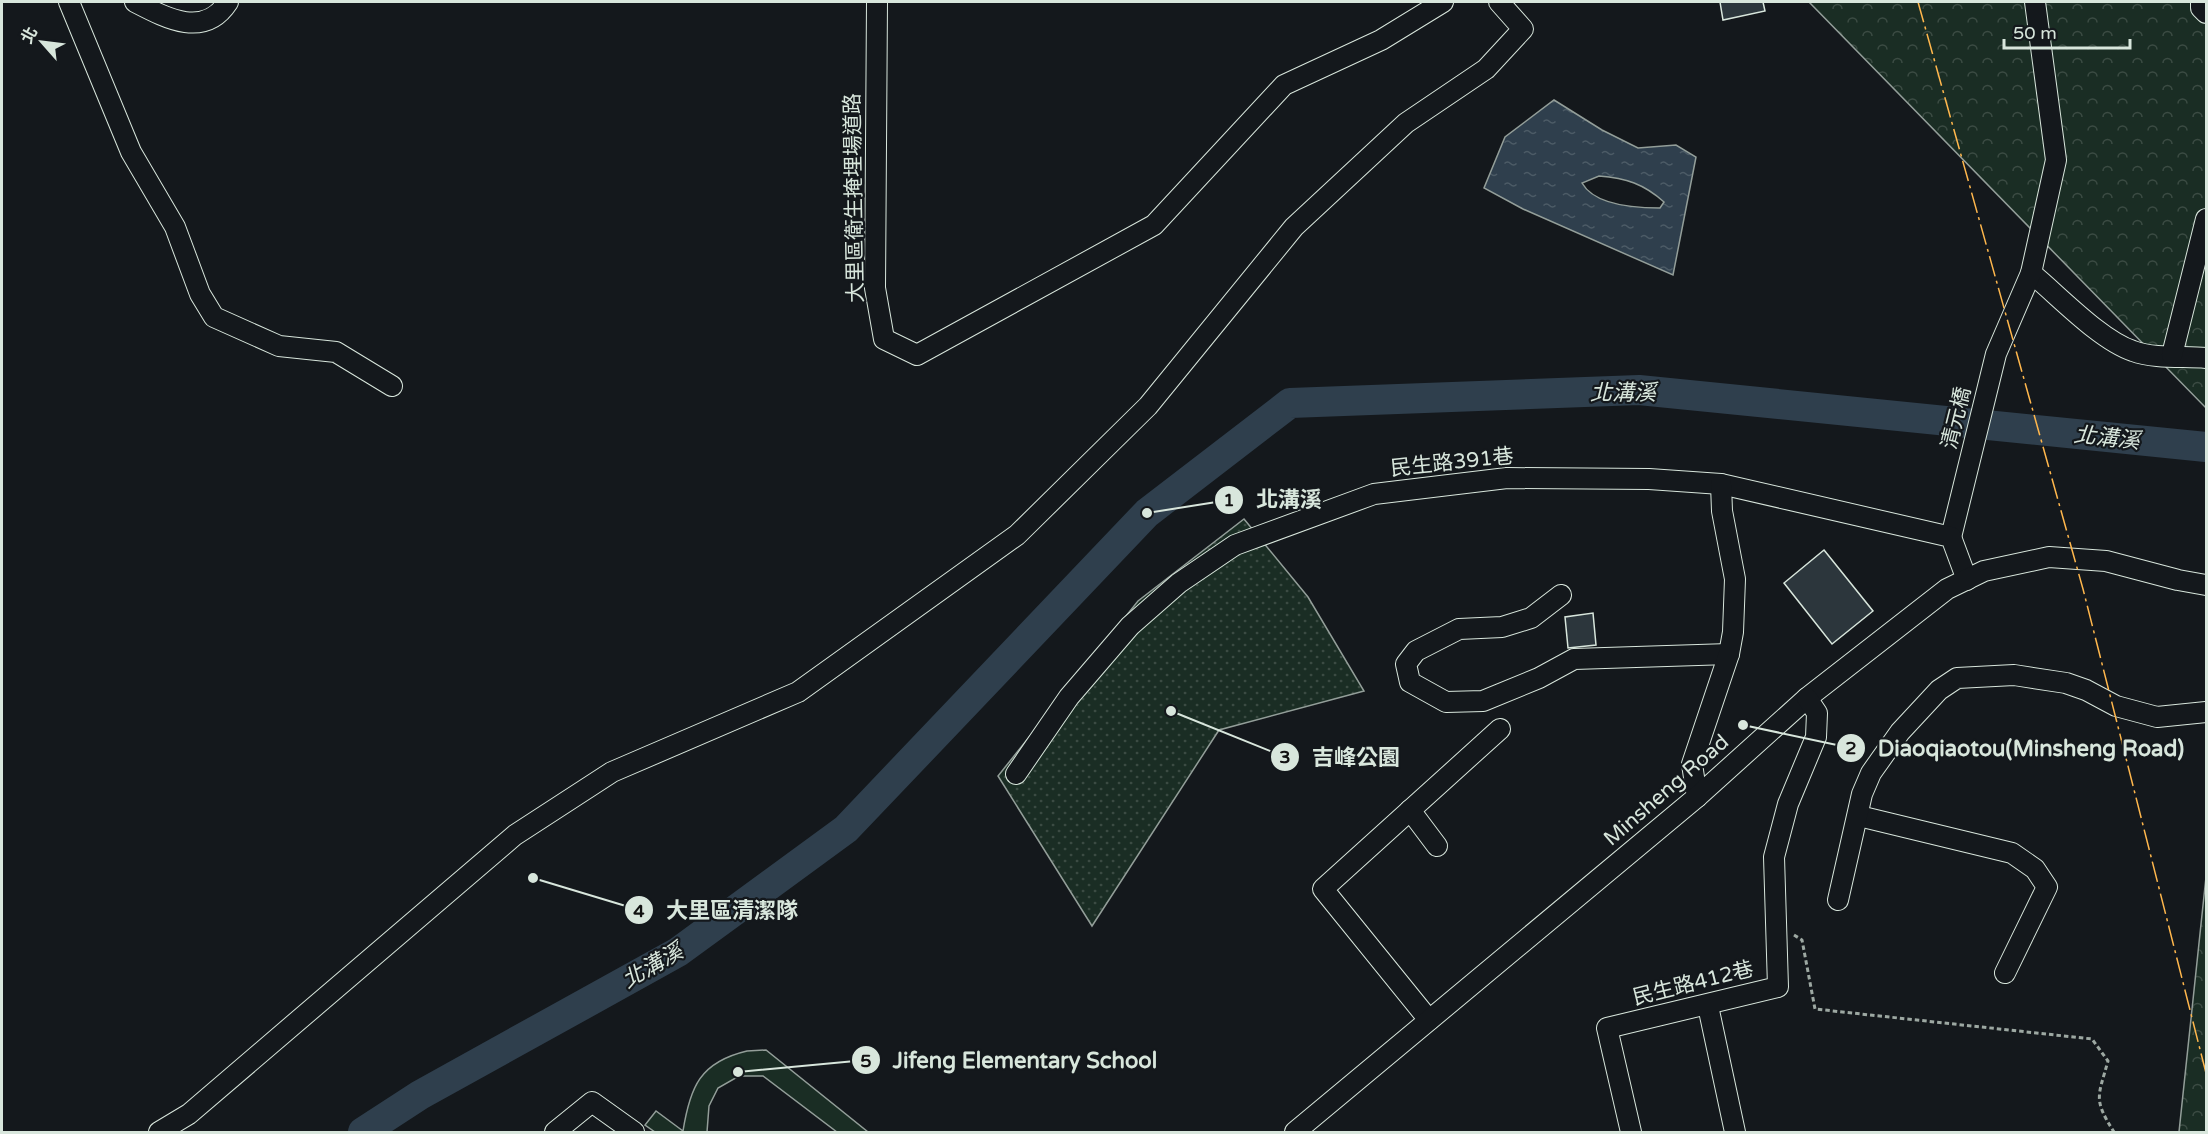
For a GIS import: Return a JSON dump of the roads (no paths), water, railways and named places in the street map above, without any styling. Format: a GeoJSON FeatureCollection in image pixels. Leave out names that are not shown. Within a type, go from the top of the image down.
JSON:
{"type":"FeatureCollection","features":[{"type":"Feature","properties":{"kind":"street"},"geometry":{"type":"LineString","coordinates":[[69,2],[131,152],[175,227],[200,294],[214,317],[279,346],[336,352],[392,386]]}},
{"type":"Feature","properties":{"kind":"street"},"geometry":{"type":"LineString","coordinates":[[135,2],[173,20],[192,24],[220,14],[228,2]]}},
{"type":"Feature","properties":{"kind":"street","name":"大里區衛生掩埋場道路"},"geometry":{"type":"LineString","coordinates":[[877,2],[875,288],[884,339],[917,355],[1154,225],[1284,85],[1381,40],[1443,2]]}},
{"type":"Feature","properties":{"kind":"street"},"geometry":{"type":"LineString","coordinates":[[159,1132],[198,1106],[515,835],[612,772],[798,692],[1017,535],[1149,406],[1294,227],[1406,123],[1486,69],[1523,29],[1499,2]]}},
{"type":"Feature","properties":{"kind":"street","name":"清元橋"},"geometry":{"type":"LineString","coordinates":[[1951,537],[1994,362],[2031,273],[2056,160],[2035,2]]}},
{"type":"Feature","properties":{"kind":"street"},"geometry":{"type":"LineString","coordinates":[[2201,2],[2201,8],[2206,13]]}},
{"type":"Feature","properties":{"kind":"street"},"geometry":{"type":"LineString","coordinates":[[2172,355],[2206,219]]}},
{"type":"Feature","properties":{"kind":"street"},"geometry":{"type":"LineString","coordinates":[[2031,273],[2116,343],[2133,351],[2206,358]]}},
{"type":"Feature","properties":{"kind":"street","name":"民生路391巷"},"geometry":{"type":"LineString","coordinates":[[1016,774],[1069,697],[1130,626],[1179,583],[1235,545],[1374,494],[1507,478],[1649,479],[1722,484],[1951,537]]}},
{"type":"Feature","properties":{"kind":"street"},"geometry":{"type":"LineString","coordinates":[[1697,797],[1692,764],[1729,654],[1733,632],[1735,579],[1722,511],[1722,484]]}},
{"type":"Feature","properties":{"kind":"street"},"geometry":{"type":"LineString","coordinates":[[1951,537],[1967,579]]}},
{"type":"Feature","properties":{"kind":"street","name":"Minsheng Road"},"geometry":{"type":"LineString","coordinates":[[1295,1132],[1697,797],[1807,698],[1947,589],[1984,572],[2049,557],[2106,561],[2206,585]]}},
{"type":"Feature","properties":{"kind":"street"},"geometry":{"type":"LineString","coordinates":[[1561,595],[1531,618],[1502,627],[1459,629],[1416,651],[1406,664],[1410,682],[1446,702],[1484,701],[1539,678],[1574,659],[1729,654]]}},
{"type":"Feature","properties":{"kind":"street"},"geometry":{"type":"LineString","coordinates":[[1838,900],[1859,816],[1862,794],[1871,772],[1900,732],[1938,690],[1957,678],[2014,675],[2066,683],[2086,690],[2116,706],[2157,717],[2206,712]]}},
{"type":"Feature","properties":{"kind":"street","name":"民生路412巷"},"geometry":{"type":"LineString","coordinates":[[1631,1132],[1607,1028],[1708,1006],[1779,987],[1773,857],[1788,804],[1816,737],[1817,713],[1807,698]]}},
{"type":"Feature","properties":{"kind":"street"},"geometry":{"type":"LineString","coordinates":[[1429,1020],[1323,889],[1500,729]]}},
{"type":"Feature","properties":{"kind":"street"},"geometry":{"type":"LineString","coordinates":[[1410,810],[1437,846]]}},
{"type":"Feature","properties":{"kind":"street"},"geometry":{"type":"LineString","coordinates":[[1859,816],[2012,853],[2035,869],[2047,887],[2005,973]]}},
{"type":"Feature","properties":{"kind":"street"},"geometry":{"type":"LineString","coordinates":[[1708,1006],[1735,1132]]}},
{"type":"Feature","properties":{"kind":"street"},"geometry":{"type":"LineString","coordinates":[[555,1132],[592,1102],[634,1132]]}},
{"type":"Feature","properties":{"kind":"water"},"geometry":{"type":"Polygon","coordinates":[[[1554,100],[1602,130],[1638,148],[1676,145],[1696,157],[1673,275],[1523,209],[1484,188],[1505,137],[1554,100]],[[1599,176],[1582,183],[1596,197],[1617,204],[1660,208],[1664,202],[1642,186],[1599,176]]]}},
{"type":"Feature","properties":{"kind":"waterway","name":"北溝溪"},"geometry":{"type":"LineString","coordinates":[[363,1132],[420,1095],[678,952],[846,829],[1147,513],[1290,403],[1639,390],[2206,447]]}},
{"type":"Feature","properties":{"kind":"place","name":"北溝溪"},"geometry":{"type":"Point","coordinates":[1147,513]}},
{"type":"Feature","properties":{"kind":"place","name":"吉峰公園"},"geometry":{"type":"Point","coordinates":[1171,711]}},
{"type":"Feature","properties":{"kind":"place","name":"Diaoqiaotou(Minsheng Road)"},"geometry":{"type":"Point","coordinates":[1743,725]}},
{"type":"Feature","properties":{"kind":"place","name":"大里區清潔隊"},"geometry":{"type":"Point","coordinates":[533,878]}},
{"type":"Feature","properties":{"kind":"place","name":"Jifeng Elementary School"},"geometry":{"type":"Point","coordinates":[738,1072]}}]}
